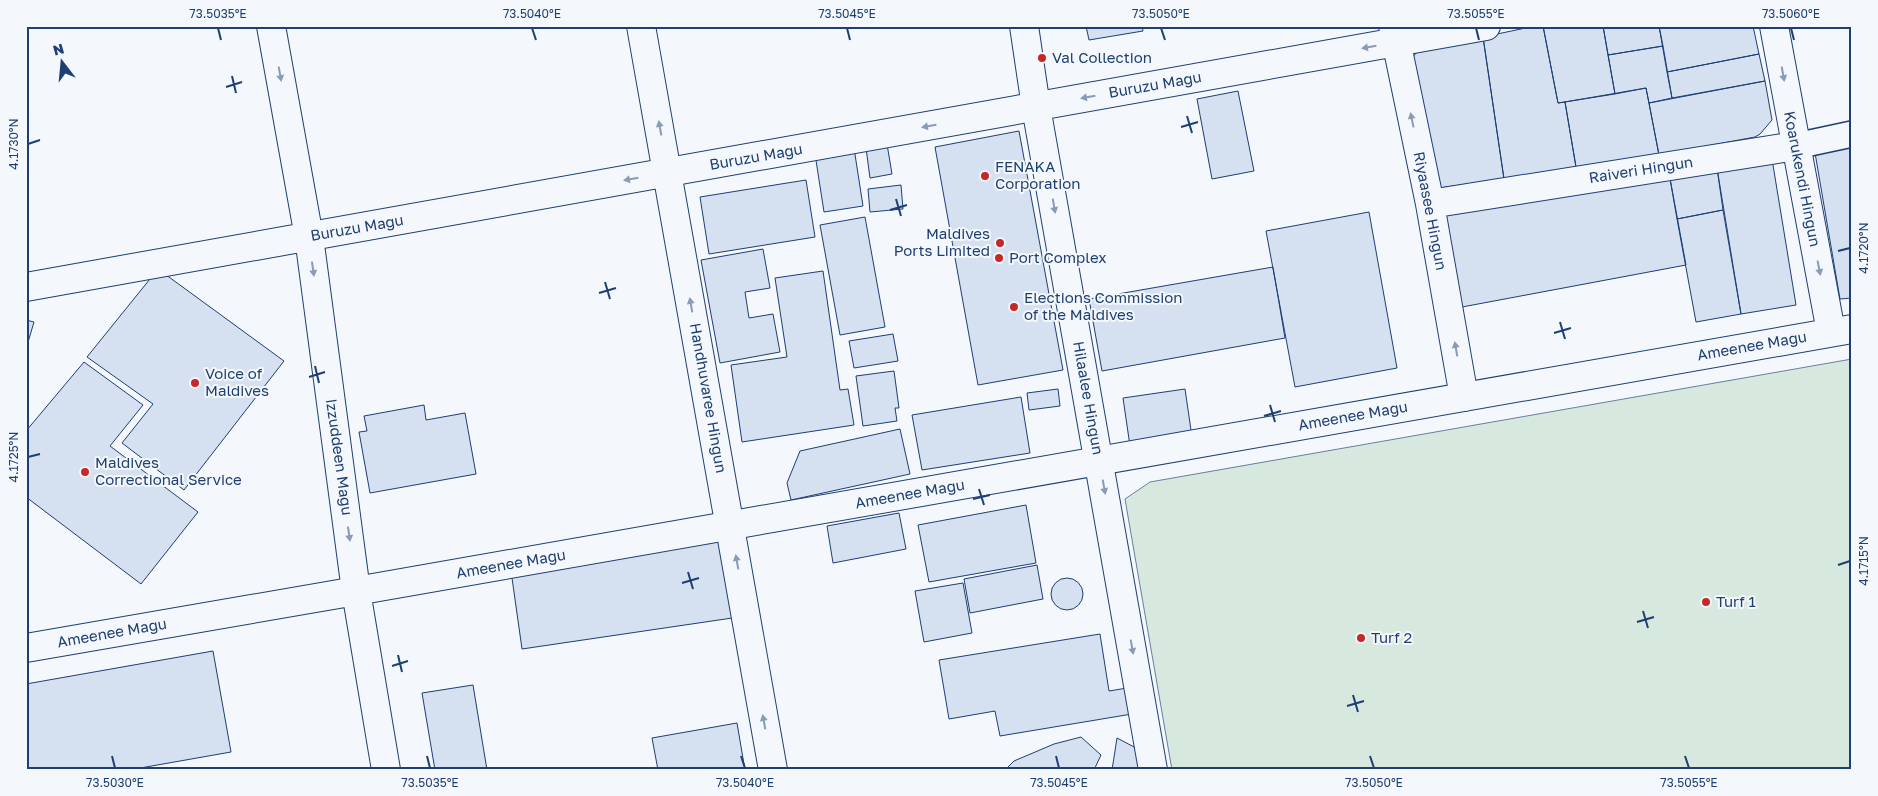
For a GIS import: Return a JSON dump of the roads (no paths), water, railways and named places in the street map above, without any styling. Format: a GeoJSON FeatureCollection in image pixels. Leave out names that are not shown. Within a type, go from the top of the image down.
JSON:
{"type":"FeatureCollection","features":[{"type":"Feature","properties":{"kind":"street","name":"Izzuddeen Magu"},"geometry":{"type":"LineString","coordinates":[[271,26],[309,237],[356,591],[386,770]]}},
{"type":"Feature","properties":{"kind":"street","name":"Handhuvaree Hingun"},"geometry":{"type":"LineString","coordinates":[[641,26],[773,770]]}},
{"type":"Feature","properties":{"kind":"street","name":"Hilaalee Hingun"},"geometry":{"type":"LineString","coordinates":[[1024,26],[1036,106],[1153,770]]}},
{"type":"Feature","properties":{"kind":"street","name":"Buruzu Magu"},"geometry":{"type":"LineString","coordinates":[[26,287],[1036,106],[1395,34],[1486,26]]}},
{"type":"Feature","properties":{"kind":"street","name":"Koarukendi Hingun"},"geometry":{"type":"LineString","coordinates":[[1774,26],[1796,146],[1841,331]]}},
{"type":"Feature","properties":{"kind":"street","name":"Riyaasee Hingun"},"geometry":{"type":"LineString","coordinates":[[1395,34],[1430,204],[1464,397]]}},
{"type":"Feature","properties":{"kind":"street","name":"Raiveri Hingun"},"geometry":{"type":"LineString","coordinates":[[1430,204],[1796,146],[1852,134]]}},
{"type":"Feature","properties":{"kind":"street","name":"Ameenee Magu"},"geometry":{"type":"LineString","coordinates":[[26,648],[1841,331]]}},
{"type":"Feature","properties":{"kind":"place","name":"Val Collection"},"geometry":{"type":"Point","coordinates":[1042,58]}},
{"type":"Feature","properties":{"kind":"place","name":"FENAKA Corporation"},"geometry":{"type":"Point","coordinates":[985,176]}},
{"type":"Feature","properties":{"kind":"place","name":"Maldives Ports Limited"},"geometry":{"type":"Point","coordinates":[1000,243]}},
{"type":"Feature","properties":{"kind":"place","name":"Port Complex"},"geometry":{"type":"Point","coordinates":[999,258]}},
{"type":"Feature","properties":{"kind":"place","name":"Elections Commission of the Maldives"},"geometry":{"type":"Point","coordinates":[1014,307]}},
{"type":"Feature","properties":{"kind":"place","name":"Voice of Maldives"},"geometry":{"type":"Point","coordinates":[195,383]}},
{"type":"Feature","properties":{"kind":"place","name":"Maldives Correctional Service"},"geometry":{"type":"Point","coordinates":[85,472]}},
{"type":"Feature","properties":{"kind":"place","name":"Turf 1"},"geometry":{"type":"Point","coordinates":[1706,602]}},
{"type":"Feature","properties":{"kind":"place","name":"Turf 2"},"geometry":{"type":"Point","coordinates":[1361,638]}}]}
